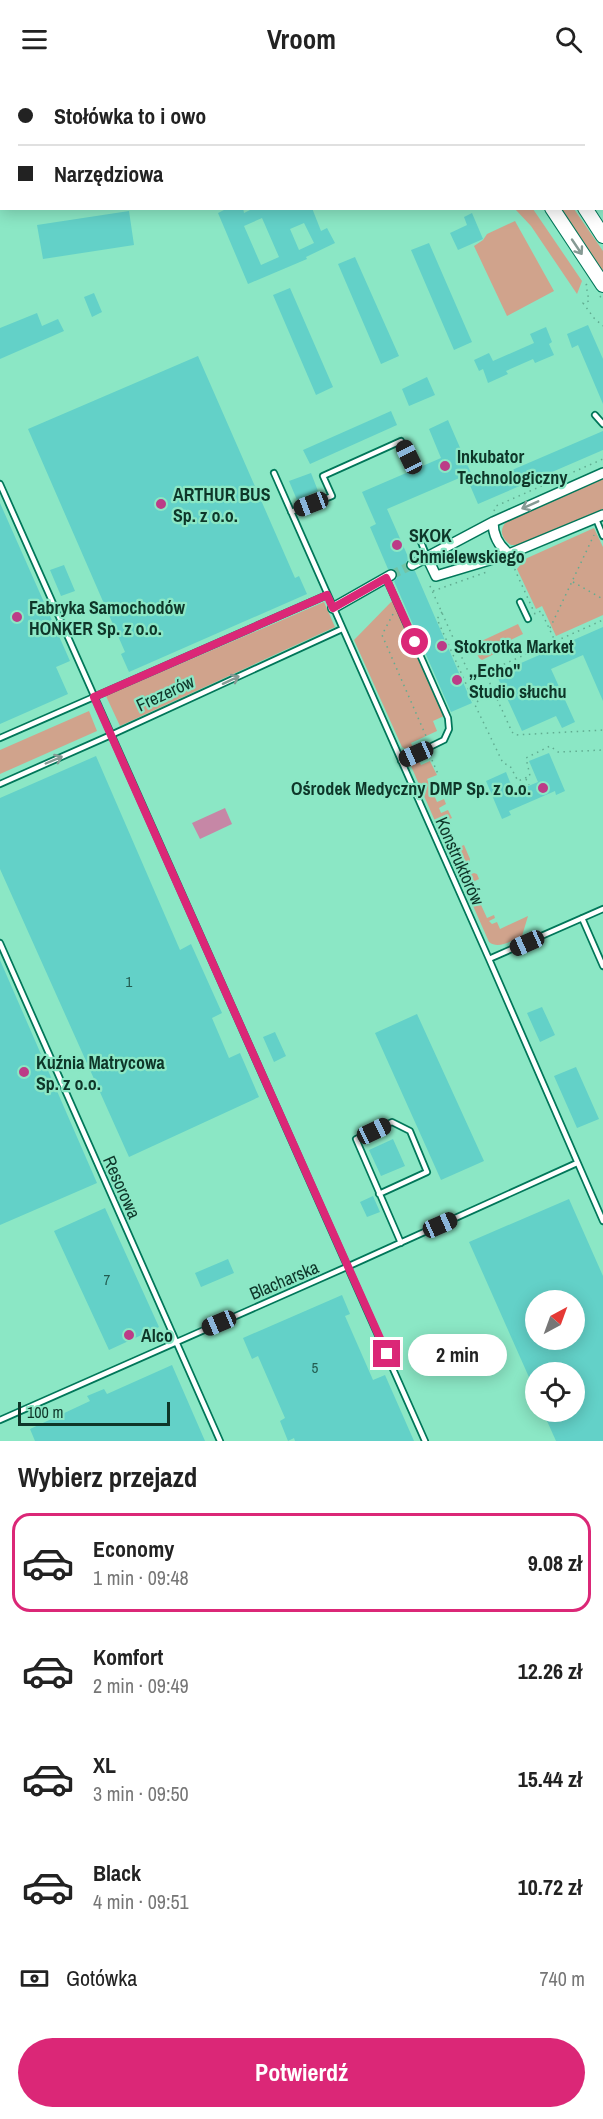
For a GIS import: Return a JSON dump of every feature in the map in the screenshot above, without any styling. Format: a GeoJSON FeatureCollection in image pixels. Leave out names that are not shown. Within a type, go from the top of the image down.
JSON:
{"type":"FeatureCollection","features":[{"type":"Feature","properties":{"kind":"main road"},"geometry":{"type":"LineString","coordinates":[[553,210],[597,284]]}},
{"type":"Feature","properties":{"kind":"main road"},"geometry":{"type":"LineString","coordinates":[[586,210],[603,236]]}},
{"type":"Feature","properties":{"kind":"street"},"geometry":{"type":"LineString","coordinates":[[412,565],[492,518],[603,473]]}},
{"type":"Feature","properties":{"kind":"street"},"geometry":{"type":"LineString","coordinates":[[427,557],[436,576],[509,554],[599,517]]}},
{"type":"Feature","properties":{"kind":"street"},"geometry":{"type":"LineString","coordinates":[[492,518],[493,530],[501,548],[509,554]]}},
{"type":"Feature","properties":{"kind":"street"},"geometry":{"type":"LineString","coordinates":[[333,608],[389,576]]}},
{"type":"Feature","properties":{"kind":"lane"},"geometry":{"type":"LineString","coordinates":[[595,415],[603,423]]}},
{"type":"Feature","properties":{"kind":"lane"},"geometry":{"type":"LineString","coordinates":[[291,512],[332,496],[323,476],[401,441],[410,461]]}},
{"type":"Feature","properties":{"kind":"lane","name":"Konstruktorów"},"geometry":{"type":"LineString","coordinates":[[274,473],[603,1221]]}},
{"type":"Feature","properties":{"kind":"lane"},"geometry":{"type":"LineString","coordinates":[[0,484],[425,1441]]}},
{"type":"Feature","properties":{"kind":"lane"},"geometry":{"type":"LineString","coordinates":[[599,517],[603,536]]}},
{"type":"Feature","properties":{"kind":"lane"},"geometry":{"type":"LineString","coordinates":[[419,537],[427,557]]}},
{"type":"Feature","properties":{"kind":"lane"},"geometry":{"type":"LineString","coordinates":[[389,576],[398,605],[450,725],[444,740],[401,761]]}},
{"type":"Feature","properties":{"kind":"lane","name":"Frezerów"},"geometry":{"type":"LineString","coordinates":[[0,738],[327,595]]}},
{"type":"Feature","properties":{"kind":"lane"},"geometry":{"type":"LineString","coordinates":[[520,602],[528,619]]}},
{"type":"Feature","properties":{"kind":"lane","name":"Frezerów"},"geometry":{"type":"LineString","coordinates":[[0,784],[342,629]]}},
{"type":"Feature","properties":{"kind":"lane"},"geometry":{"type":"LineString","coordinates":[[489,959],[603,909]]}},
{"type":"Feature","properties":{"kind":"lane"},"geometry":{"type":"LineString","coordinates":[[582,918],[603,966]]}},
{"type":"Feature","properties":{"kind":"lane","name":"Resorowa"},"geometry":{"type":"LineString","coordinates":[[0,943],[220,1441]]}},
{"type":"Feature","properties":{"kind":"lane"},"geometry":{"type":"LineString","coordinates":[[379,1194],[427,1172],[410,1131],[392,1122],[356,1139],[379,1194],[401,1243]]}},
{"type":"Feature","properties":{"kind":"lane","name":"Blacharska"},"geometry":{"type":"LineString","coordinates":[[0,1420],[577,1163]]}},
{"type":"Feature","properties":{"kind":"path"},"geometry":{"type":"LineString","coordinates":[[597,284],[585,285],[589,301],[584,303],[594,318],[603,326]]}},
{"type":"Feature","properties":{"kind":"path"},"geometry":{"type":"LineString","coordinates":[[492,518],[496,506],[603,459]]}},
{"type":"Feature","properties":{"kind":"path"},"geometry":{"type":"LineString","coordinates":[[550,630],[596,532]]}},
{"type":"Feature","properties":{"kind":"path"},"geometry":{"type":"LineString","coordinates":[[520,558],[514,567],[515,570],[536,614],[541,611],[555,641]]}},
{"type":"Feature","properties":{"kind":"path"},"geometry":{"type":"LineString","coordinates":[[433,591],[491,570]]}},
{"type":"Feature","properties":{"kind":"path"},"geometry":{"type":"LineString","coordinates":[[572,582],[603,599]]}},
{"type":"Feature","properties":{"kind":"path"},"geometry":{"type":"LineString","coordinates":[[430,586],[480,698],[475,705]]}},
{"type":"Feature","properties":{"kind":"path"},"geometry":{"type":"LineString","coordinates":[[398,605],[382,635],[426,736]]}},
{"type":"Feature","properties":{"kind":"path"},"geometry":{"type":"LineString","coordinates":[[442,612],[437,619],[475,705],[502,764],[510,766],[518,782],[530,776],[526,759],[550,746],[558,752],[603,750]]}},
{"type":"Feature","properties":{"kind":"path"},"geometry":{"type":"LineString","coordinates":[[603,620],[491,670],[488,674],[488,679],[515,735],[603,730]]}},
{"type":"Feature","properties":{"kind":"path"},"geometry":{"type":"LineString","coordinates":[[447,640],[453,637]]}},
{"type":"Feature","properties":{"kind":"path"},"geometry":{"type":"LineString","coordinates":[[542,647],[544,653]]}},
{"type":"Feature","properties":{"kind":"path"},"geometry":{"type":"LineString","coordinates":[[462,675],[469,672]]}},
{"type":"Feature","properties":{"kind":"path"},"geometry":{"type":"LineString","coordinates":[[432,760],[438,774]]}},
{"type":"Feature","properties":{"kind":"path"},"geometry":{"type":"LineString","coordinates":[[525,778],[529,786]]}},
{"type":"Feature","properties":{"kind":"shaded area"},"geometry":{"type":"Polygon","coordinates":[[[516,210],[534,210],[582,281],[577,294],[531,226],[516,210]]]}},
{"type":"Feature","properties":{"kind":"shaded area"},"geometry":{"type":"Polygon","coordinates":[[[559,210],[575,210],[603,251],[603,274],[559,210]]]}},
{"type":"Feature","properties":{"kind":"shaded area"},"geometry":{"type":"Polygon","coordinates":[[[515,221],[554,291],[507,316],[474,246],[487,234],[515,221]]]}},
{"type":"Feature","properties":{"kind":"shaded area"},"geometry":{"type":"Polygon","coordinates":[[[603,478],[603,509],[522,545],[511,545],[503,537],[502,531],[507,521],[603,478]]]}},
{"type":"Feature","properties":{"kind":"shaded area"},"geometry":{"type":"Polygon","coordinates":[[[594,528],[603,547],[603,615],[556,636],[542,606],[536,609],[517,569],[525,559],[594,528]]]}},
{"type":"Feature","properties":{"kind":"shaded area"},"geometry":{"type":"Polygon","coordinates":[[[393,600],[444,716],[433,721],[437,731],[411,743],[414,750],[402,747],[354,640],[393,600]]]}},
{"type":"Feature","properties":{"kind":"shaded area"},"geometry":{"type":"Polygon","coordinates":[[[324,602],[335,627],[120,726],[106,696],[324,602]]]}},
{"type":"Feature","properties":{"kind":"shaded area"},"geometry":{"type":"Polygon","coordinates":[[[518,624],[523,634],[494,648],[496,653],[482,660],[479,658],[475,644],[518,624]]]}},
{"type":"Feature","properties":{"kind":"shaded area"},"geometry":{"type":"Polygon","coordinates":[[[89,711],[97,731],[0,774],[0,750],[89,711]]]}},
{"type":"Feature","properties":{"kind":"shaded area"},"geometry":{"type":"Polygon","coordinates":[[[417,757],[421,765],[430,761],[437,775],[427,779],[437,802],[444,799],[446,804],[439,808],[441,813],[448,810],[452,818],[445,821],[457,848],[464,845],[470,859],[469,864],[460,868],[455,867],[411,766],[417,757]]]}},
{"type":"Feature","properties":{"kind":"shaded area"},"geometry":{"type":"Polygon","coordinates":[[[225,808],[232,824],[200,839],[192,823],[225,808]]]}},
{"type":"Feature","properties":{"kind":"shaded area"},"geometry":{"type":"Polygon","coordinates":[[[474,873],[479,879],[471,883],[487,918],[494,915],[495,918],[489,921],[492,924],[497,922],[500,929],[528,916],[522,936],[501,945],[489,942],[462,881],[464,877],[474,873]]]}},
{"type":"Feature","properties":{"kind":"building"},"geometry":{"type":"Polygon","coordinates":[[[224,210],[243,210],[244,213],[250,210],[313,210],[321,231],[327,228],[335,243],[306,257],[307,259],[248,284],[218,213],[224,210]],[[262,218],[244,226],[261,265],[279,257],[262,218]],[[304,223],[290,229],[299,250],[314,243],[304,223]]]}},
{"type":"Feature","properties":{"kind":"building"},"geometry":{"type":"Polygon","coordinates":[[[129,211],[134,245],[43,259],[37,225],[129,211]]]}},
{"type":"Feature","properties":{"kind":"building"},"geometry":{"type":"Polygon","coordinates":[[[472,213],[483,239],[458,250],[450,233],[467,225],[464,217],[472,213]]]}},
{"type":"Feature","properties":{"kind":"building"},"geometry":{"type":"Polygon","coordinates":[[[429,243],[472,342],[454,350],[411,250],[429,243]]]}},
{"type":"Feature","properties":{"kind":"building"},"geometry":{"type":"Polygon","coordinates":[[[355,257],[399,356],[381,364],[338,264],[355,257]]]}},
{"type":"Feature","properties":{"kind":"building"},"geometry":{"type":"Polygon","coordinates":[[[290,288],[333,387],[316,395],[273,295],[290,288]]]}},
{"type":"Feature","properties":{"kind":"building"},"geometry":{"type":"Polygon","coordinates":[[[94,293],[102,312],[92,317],[84,297],[94,293]]]}},
{"type":"Feature","properties":{"kind":"building"},"geometry":{"type":"Polygon","coordinates":[[[37,313],[42,326],[58,319],[64,331],[0,359],[0,328],[37,313]]]}},
{"type":"Feature","properties":{"kind":"building"},"geometry":{"type":"Polygon","coordinates":[[[588,325],[603,359],[603,404],[578,345],[572,348],[567,334],[588,325]]]}},
{"type":"Feature","properties":{"kind":"building"},"geometry":{"type":"Polygon","coordinates":[[[546,327],[554,355],[535,363],[533,359],[506,371],[508,374],[488,383],[483,369],[479,371],[474,360],[489,353],[493,361],[534,343],[530,334],[546,327]]]}},
{"type":"Feature","properties":{"kind":"building","name":"ARTHUR BUS Sp. z o.o."},"geometry":{"type":"Polygon","coordinates":[[[198,356],[295,578],[299,576],[307,594],[129,672],[121,654],[125,652],[28,429],[198,356]]]}},
{"type":"Feature","properties":{"kind":"building"},"geometry":{"type":"Polygon","coordinates":[[[427,377],[435,395],[409,406],[402,389],[427,377]]]}},
{"type":"Feature","properties":{"kind":"building"},"geometry":{"type":"Polygon","coordinates":[[[391,411],[397,425],[310,464],[303,450],[391,411]]]}},
{"type":"Feature","properties":{"kind":"building"},"geometry":{"type":"Polygon","coordinates":[[[448,420],[471,473],[387,509],[409,559],[406,562],[406,568],[409,571],[415,571],[472,703],[451,712],[394,581],[397,578],[397,572],[394,569],[388,569],[370,527],[376,524],[362,492],[441,458],[429,429],[448,420]]]}},
{"type":"Feature","properties":{"kind":"building"},"geometry":{"type":"Polygon","coordinates":[[[603,431],[603,450],[478,504],[469,483],[480,478],[482,483],[603,431]]]}},
{"type":"Feature","properties":{"kind":"building"},"geometry":{"type":"Polygon","coordinates":[[[311,473],[318,491],[297,500],[289,481],[311,473]]]}},
{"type":"Feature","properties":{"kind":"building","name":"Fabryka Samochodów HONKER Sp. z o.o."},"geometry":{"type":"Polygon","coordinates":[[[0,503],[70,661],[56,667],[68,694],[0,724],[0,503]]]}},
{"type":"Feature","properties":{"kind":"building"},"geometry":{"type":"Polygon","coordinates":[[[64,565],[75,591],[61,596],[50,570],[64,565]]]}},
{"type":"Feature","properties":{"kind":"building"},"geometry":{"type":"Polygon","coordinates":[[[603,627],[603,701],[583,655],[551,669],[575,722],[562,728],[556,716],[522,731],[496,674],[603,627]]]}},
{"type":"Feature","properties":{"kind":"building","name":"Ośrodek Medyczny DMP Sp. z o.o."},"geometry":{"type":"Polygon","coordinates":[[[549,753],[565,791],[556,795],[555,791],[509,811],[511,815],[502,819],[486,781],[506,772],[514,792],[538,782],[529,761],[549,753]]]}},
{"type":"Feature","properties":{"kind":"building"},"geometry":{"type":"Polygon","coordinates":[[[96,756],[180,950],[191,944],[222,1013],[212,1018],[229,1058],[240,1053],[259,1097],[129,1157],[0,869],[0,798],[96,756]]]}},
{"type":"Feature","properties":{"kind":"building","name":"Kuźnia Matrycowa Sp. z o.o."},"geometry":{"type":"Polygon","coordinates":[[[0,960],[97,1183],[0,1225],[0,960]]]}},
{"type":"Feature","properties":{"kind":"building"},"geometry":{"type":"Polygon","coordinates":[[[542,1007],[555,1035],[540,1042],[527,1013],[542,1007]]]}},
{"type":"Feature","properties":{"kind":"building"},"geometry":{"type":"Polygon","coordinates":[[[417,1014],[484,1161],[441,1180],[375,1033],[417,1014]]]}},
{"type":"Feature","properties":{"kind":"building"},"geometry":{"type":"Polygon","coordinates":[[[275,1032],[286,1056],[274,1062],[263,1037],[275,1032]]]}},
{"type":"Feature","properties":{"kind":"building"},"geometry":{"type":"Polygon","coordinates":[[[576,1067],[599,1119],[577,1128],[554,1076],[576,1067]]]}},
{"type":"Feature","properties":{"kind":"building"},"geometry":{"type":"Polygon","coordinates":[[[393,1139],[405,1166],[381,1176],[369,1150],[393,1139]]]}},
{"type":"Feature","properties":{"kind":"building"},"geometry":{"type":"Polygon","coordinates":[[[373,1196],[380,1212],[367,1217],[360,1202],[373,1196]]]}},
{"type":"Feature","properties":{"kind":"building"},"geometry":{"type":"Polygon","coordinates":[[[569,1199],[603,1276],[603,1441],[556,1441],[547,1422],[585,1422],[585,1362],[525,1362],[525,1368],[469,1242],[569,1199]]]}},
{"type":"Feature","properties":{"kind":"building"},"geometry":{"type":"Polygon","coordinates":[[[105,1208],[159,1327],[109,1350],[54,1231],[105,1208]]]}},
{"type":"Feature","properties":{"kind":"building"},"geometry":{"type":"Polygon","coordinates":[[[228,1259],[234,1273],[201,1287],[195,1273],[228,1259]]]}},
{"type":"Feature","properties":{"kind":"building"},"geometry":{"type":"Polygon","coordinates":[[[342,1295],[350,1314],[345,1316],[373,1380],[385,1375],[414,1441],[295,1441],[294,1438],[288,1441],[280,1421],[285,1418],[258,1356],[252,1359],[243,1338],[342,1295]]]}},
{"type":"Feature","properties":{"kind":"building"},"geometry":{"type":"Polygon","coordinates":[[[172,1365],[205,1441],[35,1441],[30,1429],[90,1401],[87,1396],[104,1389],[107,1394],[172,1365]]]}},
{"type":"Feature","properties":{"kind":"tunnel"},"geometry":{"type":"LineString","coordinates":[[391,575],[412,565]]}},
{"type":"Feature","properties":{"kind":"place","name":"Inkubator Technologiczny"},"geometry":{"type":"Point","coordinates":[445,466]}},
{"type":"Feature","properties":{"kind":"place","name":"ARTHUR BUS Sp. z o.o."},"geometry":{"type":"Point","coordinates":[161,504]}},
{"type":"Feature","properties":{"kind":"place","name":"SKOK Chmielewskiego"},"geometry":{"type":"Point","coordinates":[397,545]}},
{"type":"Feature","properties":{"kind":"place","name":"Fabryka Samochodów HONKER Sp. z o.o."},"geometry":{"type":"Point","coordinates":[17,617]}},
{"type":"Feature","properties":{"kind":"place","name":"Stokrotka Market"},"geometry":{"type":"Point","coordinates":[442,646]}},
{"type":"Feature","properties":{"kind":"place","name":",,Echo'' Studio słuchu"},"geometry":{"type":"Point","coordinates":[457,680]}},
{"type":"Feature","properties":{"kind":"place","name":"Ośrodek Medyczny DMP Sp. z o.o."},"geometry":{"type":"Point","coordinates":[543,788]}},
{"type":"Feature","properties":{"kind":"place","name":"Kuźnia Matrycowa Sp. z o.o."},"geometry":{"type":"Point","coordinates":[24,1072]}},
{"type":"Feature","properties":{"kind":"place","name":"Alco"},"geometry":{"type":"Point","coordinates":[129,1335]}},
{"type":"Feature","properties":{"kind":"route"},"geometry":{"type":"LineString","coordinates":[[387,1354],[94,697],[327,595],[333,608],[386,578],[415,642]]}}]}
